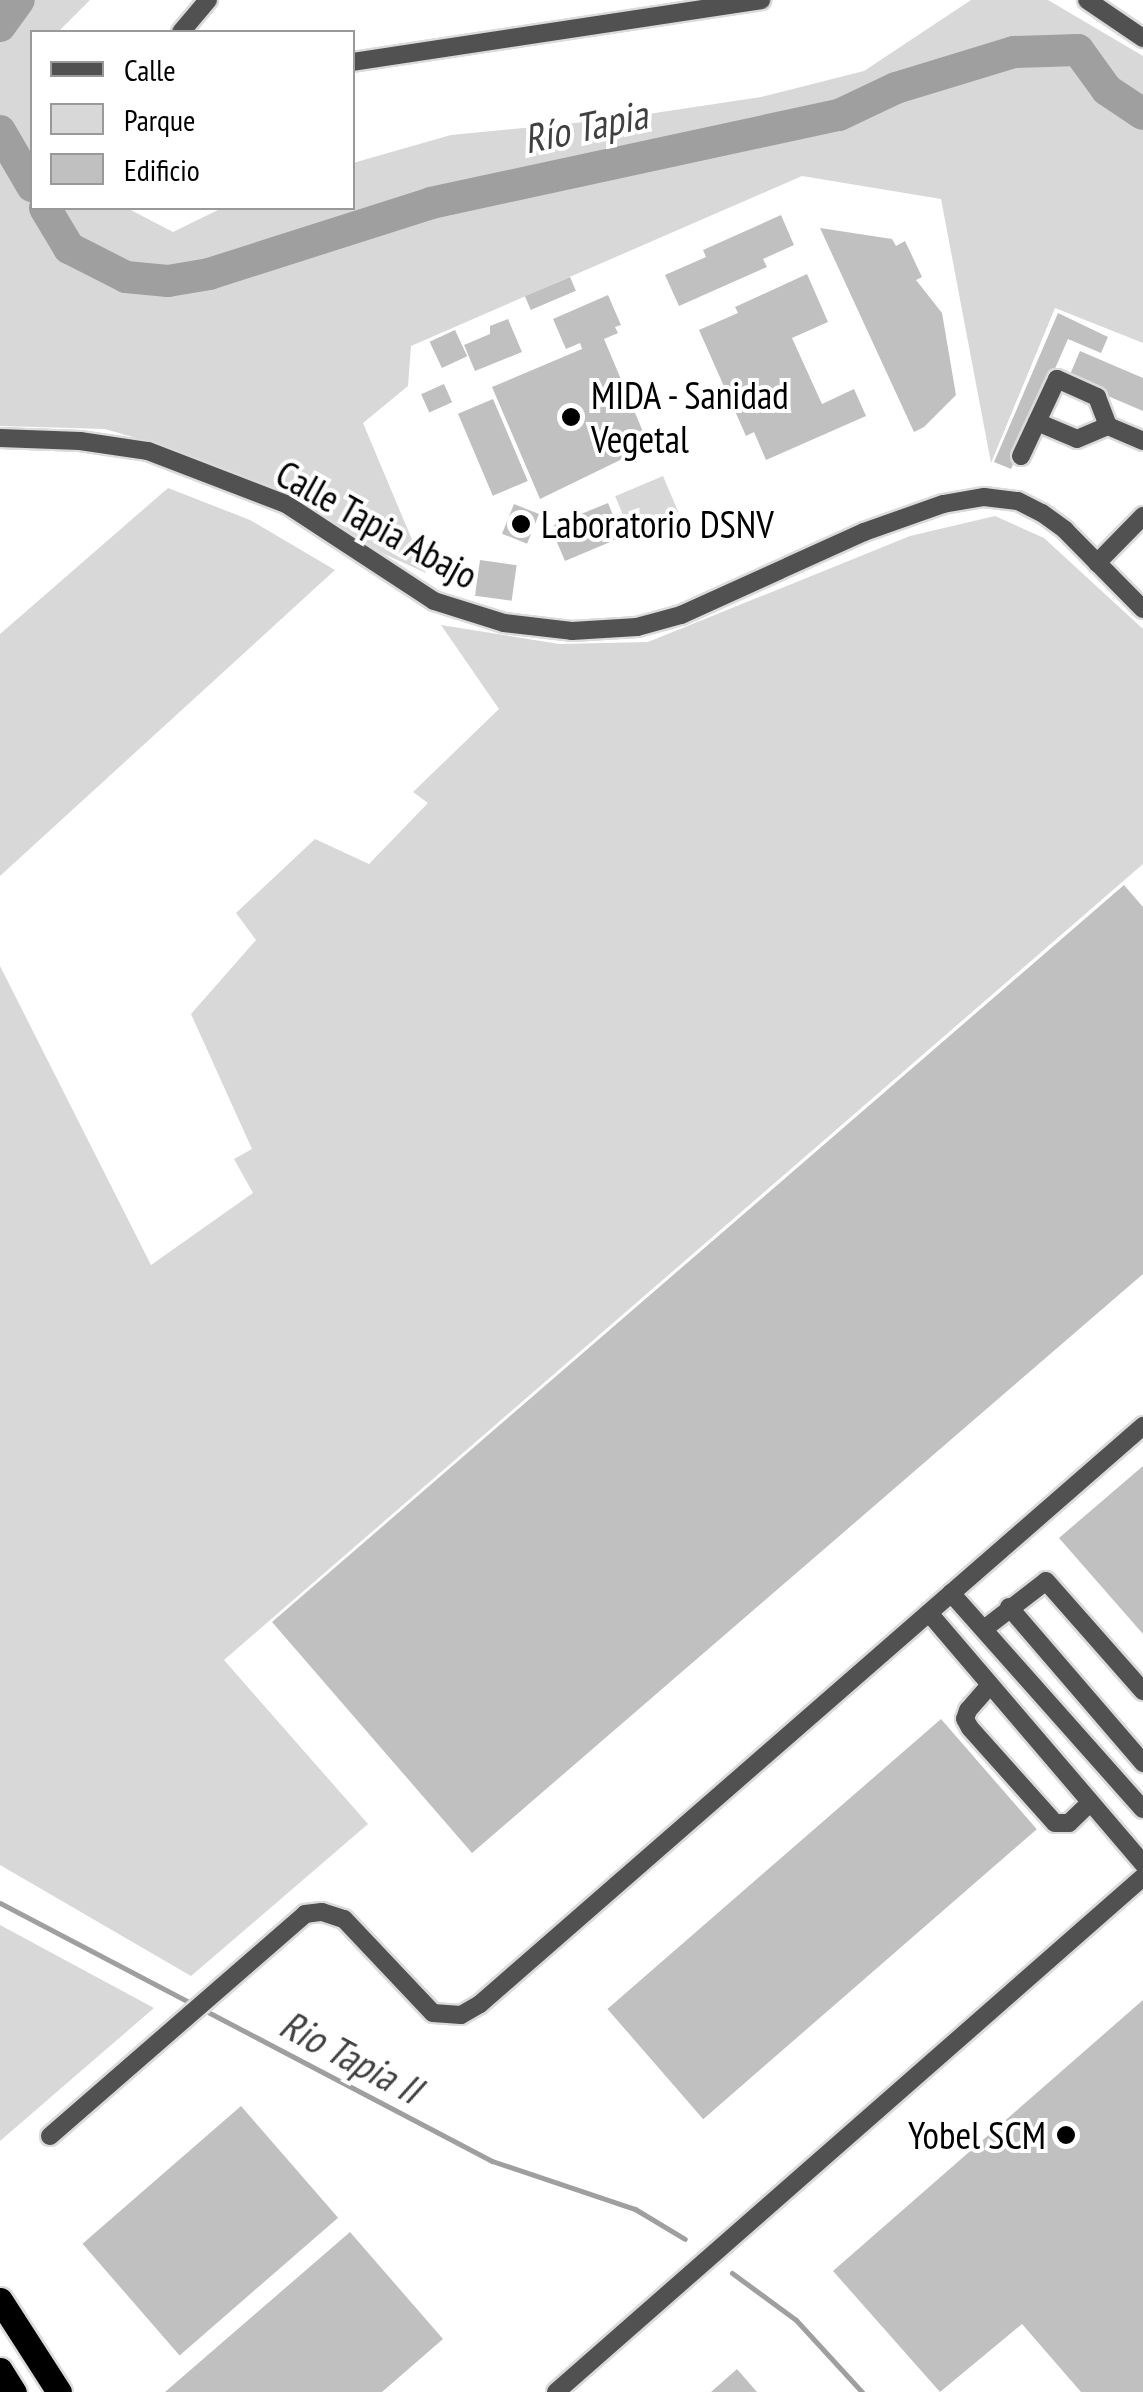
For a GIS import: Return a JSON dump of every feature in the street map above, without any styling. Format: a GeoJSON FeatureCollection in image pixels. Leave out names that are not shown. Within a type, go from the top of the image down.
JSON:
{"type":"FeatureCollection","features":[{"type":"Feature","properties":{"kind":"highway"},"geometry":{"type":"LineString","coordinates":[[0,2300],[58,2392]]}},
{"type":"Feature","properties":{"kind":"highway"},"geometry":{"type":"LineString","coordinates":[[0,2370],[14,2392]]}},
{"type":"Feature","properties":{"kind":"street"},"geometry":{"type":"LineString","coordinates":[[182,30],[208,0]]}},
{"type":"Feature","properties":{"kind":"street"},"geometry":{"type":"LineString","coordinates":[[355,62],[761,0]]}},
{"type":"Feature","properties":{"kind":"street"},"geometry":{"type":"LineString","coordinates":[[1087,0],[1143,38]]}},
{"type":"Feature","properties":{"kind":"street"},"geometry":{"type":"LineString","coordinates":[[1020,456],[1057,379],[1097,397],[1108,426]]}},
{"type":"Feature","properties":{"kind":"street"},"geometry":{"type":"LineString","coordinates":[[1037,422],[1077,439],[1108,426],[1143,440]]}},
{"type":"Feature","properties":{"kind":"street","name":"Calle Tapia Abajo"},"geometry":{"type":"LineString","coordinates":[[0,438],[80,441],[148,451],[286,504],[434,601],[504,623],[572,630],[637,626],[666,619],[864,532],[943,504],[984,497],[1018,501],[1042,513],[1143,610]]}},
{"type":"Feature","properties":{"kind":"street"},"geometry":{"type":"LineString","coordinates":[[1097,563],[1143,516]]}},
{"type":"Feature","properties":{"kind":"street"},"geometry":{"type":"LineString","coordinates":[[50,2136],[305,1914],[322,1912],[344,1918],[432,2014],[460,2014],[480,2004],[1143,1426]]}},
{"type":"Feature","properties":{"kind":"street"},"geometry":{"type":"LineString","coordinates":[[984,1630],[1038,1584],[1051,1584],[1143,1690]]}},
{"type":"Feature","properties":{"kind":"street"},"geometry":{"type":"LineString","coordinates":[[951,1593],[1143,1810]]}},
{"type":"Feature","properties":{"kind":"street"},"geometry":{"type":"LineString","coordinates":[[1009,1607],[1143,1764],[1120,1784]]}},
{"type":"Feature","properties":{"kind":"street"},"geometry":{"type":"LineString","coordinates":[[929,1613],[1143,1864]]}},
{"type":"Feature","properties":{"kind":"street"},"geometry":{"type":"LineString","coordinates":[[990,1685],[968,1710],[965,1719],[970,1728],[1055,1822],[1068,1823],[1090,1804]]}},
{"type":"Feature","properties":{"kind":"street"},"geometry":{"type":"LineString","coordinates":[[556,2392],[1143,1877]]}},
{"type":"Feature","properties":{"kind":"green space"},"geometry":{"type":"Polygon","coordinates":[[[0,0],[90,0],[60,30],[30,30],[30,210],[131,210],[173,232],[218,210],[355,210],[355,162],[451,135],[615,119],[761,97],[864,71],[971,0],[1048,0],[1143,56],[1143,343],[1055,308],[991,463],[941,199],[802,176],[411,346],[408,386],[363,423],[426,573],[384,554],[290,494],[177,450],[105,429],[0,426],[0,0]]]}},
{"type":"Feature","properties":{"kind":"green space"},"geometry":{"type":"Polygon","coordinates":[[[663,476],[678,512],[630,532],[615,496],[663,476]]]}},
{"type":"Feature","properties":{"kind":"green space"},"geometry":{"type":"Polygon","coordinates":[[[168,488],[250,520],[335,570],[0,876],[0,634],[168,488]]]}},
{"type":"Feature","properties":{"kind":"green space"},"geometry":{"type":"Polygon","coordinates":[[[995,516],[1044,538],[1143,629],[1143,864],[224,1660],[368,1824],[191,1976],[0,1865],[0,966],[151,1265],[253,1193],[234,1159],[252,1149],[191,1014],[256,940],[236,913],[315,839],[369,864],[428,803],[413,792],[499,709],[441,625],[559,644],[648,642],[910,536],[995,516]]]}},
{"type":"Feature","properties":{"kind":"green space"},"geometry":{"type":"Polygon","coordinates":[[[0,1925],[154,2008],[0,2141],[0,1925]]]}},
{"type":"Feature","properties":{"kind":"building"},"geometry":{"type":"Polygon","coordinates":[[[781,215],[794,245],[763,259],[767,267],[679,306],[665,275],[706,257],[703,250],[781,215]]]}},
{"type":"Feature","properties":{"kind":"building"},"geometry":{"type":"Polygon","coordinates":[[[820,228],[892,239],[896,246],[905,241],[922,277],[916,280],[942,313],[956,395],[914,432],[820,228]]]}},
{"type":"Feature","properties":{"kind":"building"},"geometry":{"type":"Polygon","coordinates":[[[807,274],[828,322],[792,338],[822,404],[854,389],[866,416],[766,460],[754,432],[746,436],[699,330],[738,313],[735,307],[807,274]]]}},
{"type":"Feature","properties":{"kind":"building"},"geometry":{"type":"Polygon","coordinates":[[[570,277],[576,291],[531,310],[525,296],[570,277]]]}},
{"type":"Feature","properties":{"kind":"building","name":"MIDA - Sanidad Vegetal"},"geometry":{"type":"Polygon","coordinates":[[[608,295],[621,325],[615,327],[618,333],[604,339],[649,446],[540,499],[492,387],[582,349],[580,343],[566,349],[553,319],[608,295]]]}},
{"type":"Feature","properties":{"kind":"building"},"geometry":{"type":"Polygon","coordinates":[[[1058,313],[1108,337],[1101,353],[1068,339],[1011,469],[994,462],[1058,313]]]}},
{"type":"Feature","properties":{"kind":"building"},"geometry":{"type":"Polygon","coordinates":[[[508,319],[522,352],[475,371],[464,345],[490,334],[490,326],[508,319]]]}},
{"type":"Feature","properties":{"kind":"building"},"geometry":{"type":"Polygon","coordinates":[[[455,330],[467,356],[442,368],[430,342],[455,330]]]}},
{"type":"Feature","properties":{"kind":"building"},"geometry":{"type":"Polygon","coordinates":[[[1080,351],[1143,378],[1143,411],[1068,379],[1080,351]]]}},
{"type":"Feature","properties":{"kind":"building"},"geometry":{"type":"Polygon","coordinates":[[[444,384],[452,402],[429,412],[421,394],[444,384]]]}},
{"type":"Feature","properties":{"kind":"building"},"geometry":{"type":"Polygon","coordinates":[[[493,399],[528,481],[493,496],[458,414],[493,399]]]}},
{"type":"Feature","properties":{"kind":"building"},"geometry":{"type":"Polygon","coordinates":[[[608,503],[622,537],[565,561],[553,533],[557,532],[554,525],[608,503]]]}},
{"type":"Feature","properties":{"kind":"building","name":"Laboratorio DSNV"},"geometry":{"type":"Polygon","coordinates":[[[514,504],[539,514],[527,544],[502,534],[514,504]]]}},
{"type":"Feature","properties":{"kind":"building"},"geometry":{"type":"Polygon","coordinates":[[[480,560],[517,565],[512,601],[475,596],[480,560]]]}},
{"type":"Feature","properties":{"kind":"building"},"geometry":{"type":"Polygon","coordinates":[[[1124,885],[1143,907],[1143,1274],[472,1853],[272,1622],[1124,885]]]}},
{"type":"Feature","properties":{"kind":"building"},"geometry":{"type":"Polygon","coordinates":[[[1143,1466],[1143,1634],[1059,1538],[1143,1466]]]}},
{"type":"Feature","properties":{"kind":"building"},"geometry":{"type":"Polygon","coordinates":[[[941,1719],[1037,1829],[703,2119],[607,2009],[941,1719]]]}},
{"type":"Feature","properties":{"kind":"building","name":"Yobel SCM"},"geometry":{"type":"Polygon","coordinates":[[[1143,2000],[1143,2392],[1081,2392],[1022,2324],[940,2392],[833,2271],[1143,2000]]]}},
{"type":"Feature","properties":{"kind":"building"},"geometry":{"type":"Polygon","coordinates":[[[241,2106],[338,2218],[180,2355],[83,2244],[241,2106]]]}},
{"type":"Feature","properties":{"kind":"building"},"geometry":{"type":"Polygon","coordinates":[[[350,2232],[443,2339],[382,2392],[165,2392],[350,2232]]]}},
{"type":"Feature","properties":{"kind":"building"},"geometry":{"type":"Polygon","coordinates":[[[737,2369],[757,2392],[711,2392],[737,2369]]]}},
{"type":"Feature","properties":{"kind":"waterway","name":"Río Tapia"},"geometry":{"type":"LineString","coordinates":[[0,26],[19,0]]}},
{"type":"Feature","properties":{"kind":"waterway","name":"Río Tapia"},"geometry":{"type":"LineString","coordinates":[[46,210],[69,248],[126,277],[168,281],[209,274],[431,203],[839,115],[896,88],[1014,52],[1078,50],[1107,90],[1143,114]]}},
{"type":"Feature","properties":{"kind":"waterway","name":"Río Tapia"},"geometry":{"type":"LineString","coordinates":[[0,131],[30,183]]}},
{"type":"Feature","properties":{"kind":"waterway","name":"Rio Tapia II"},"geometry":{"type":"LineString","coordinates":[[0,1903],[492,2161],[635,2209],[685,2239]]}},
{"type":"Feature","properties":{"kind":"waterway","name":"Rio Tapia II"},"geometry":{"type":"LineString","coordinates":[[732,2273],[796,2320],[862,2392]]}},
{"type":"Feature","properties":{"kind":"place","name":"MIDA - Sanidad Vegetal"},"geometry":{"type":"Point","coordinates":[571,417]}},
{"type":"Feature","properties":{"kind":"place","name":"Laboratorio DSNV"},"geometry":{"type":"Point","coordinates":[521,524]}},
{"type":"Feature","properties":{"kind":"place","name":"Yobel SCM"},"geometry":{"type":"Point","coordinates":[1066,2135]}}]}
